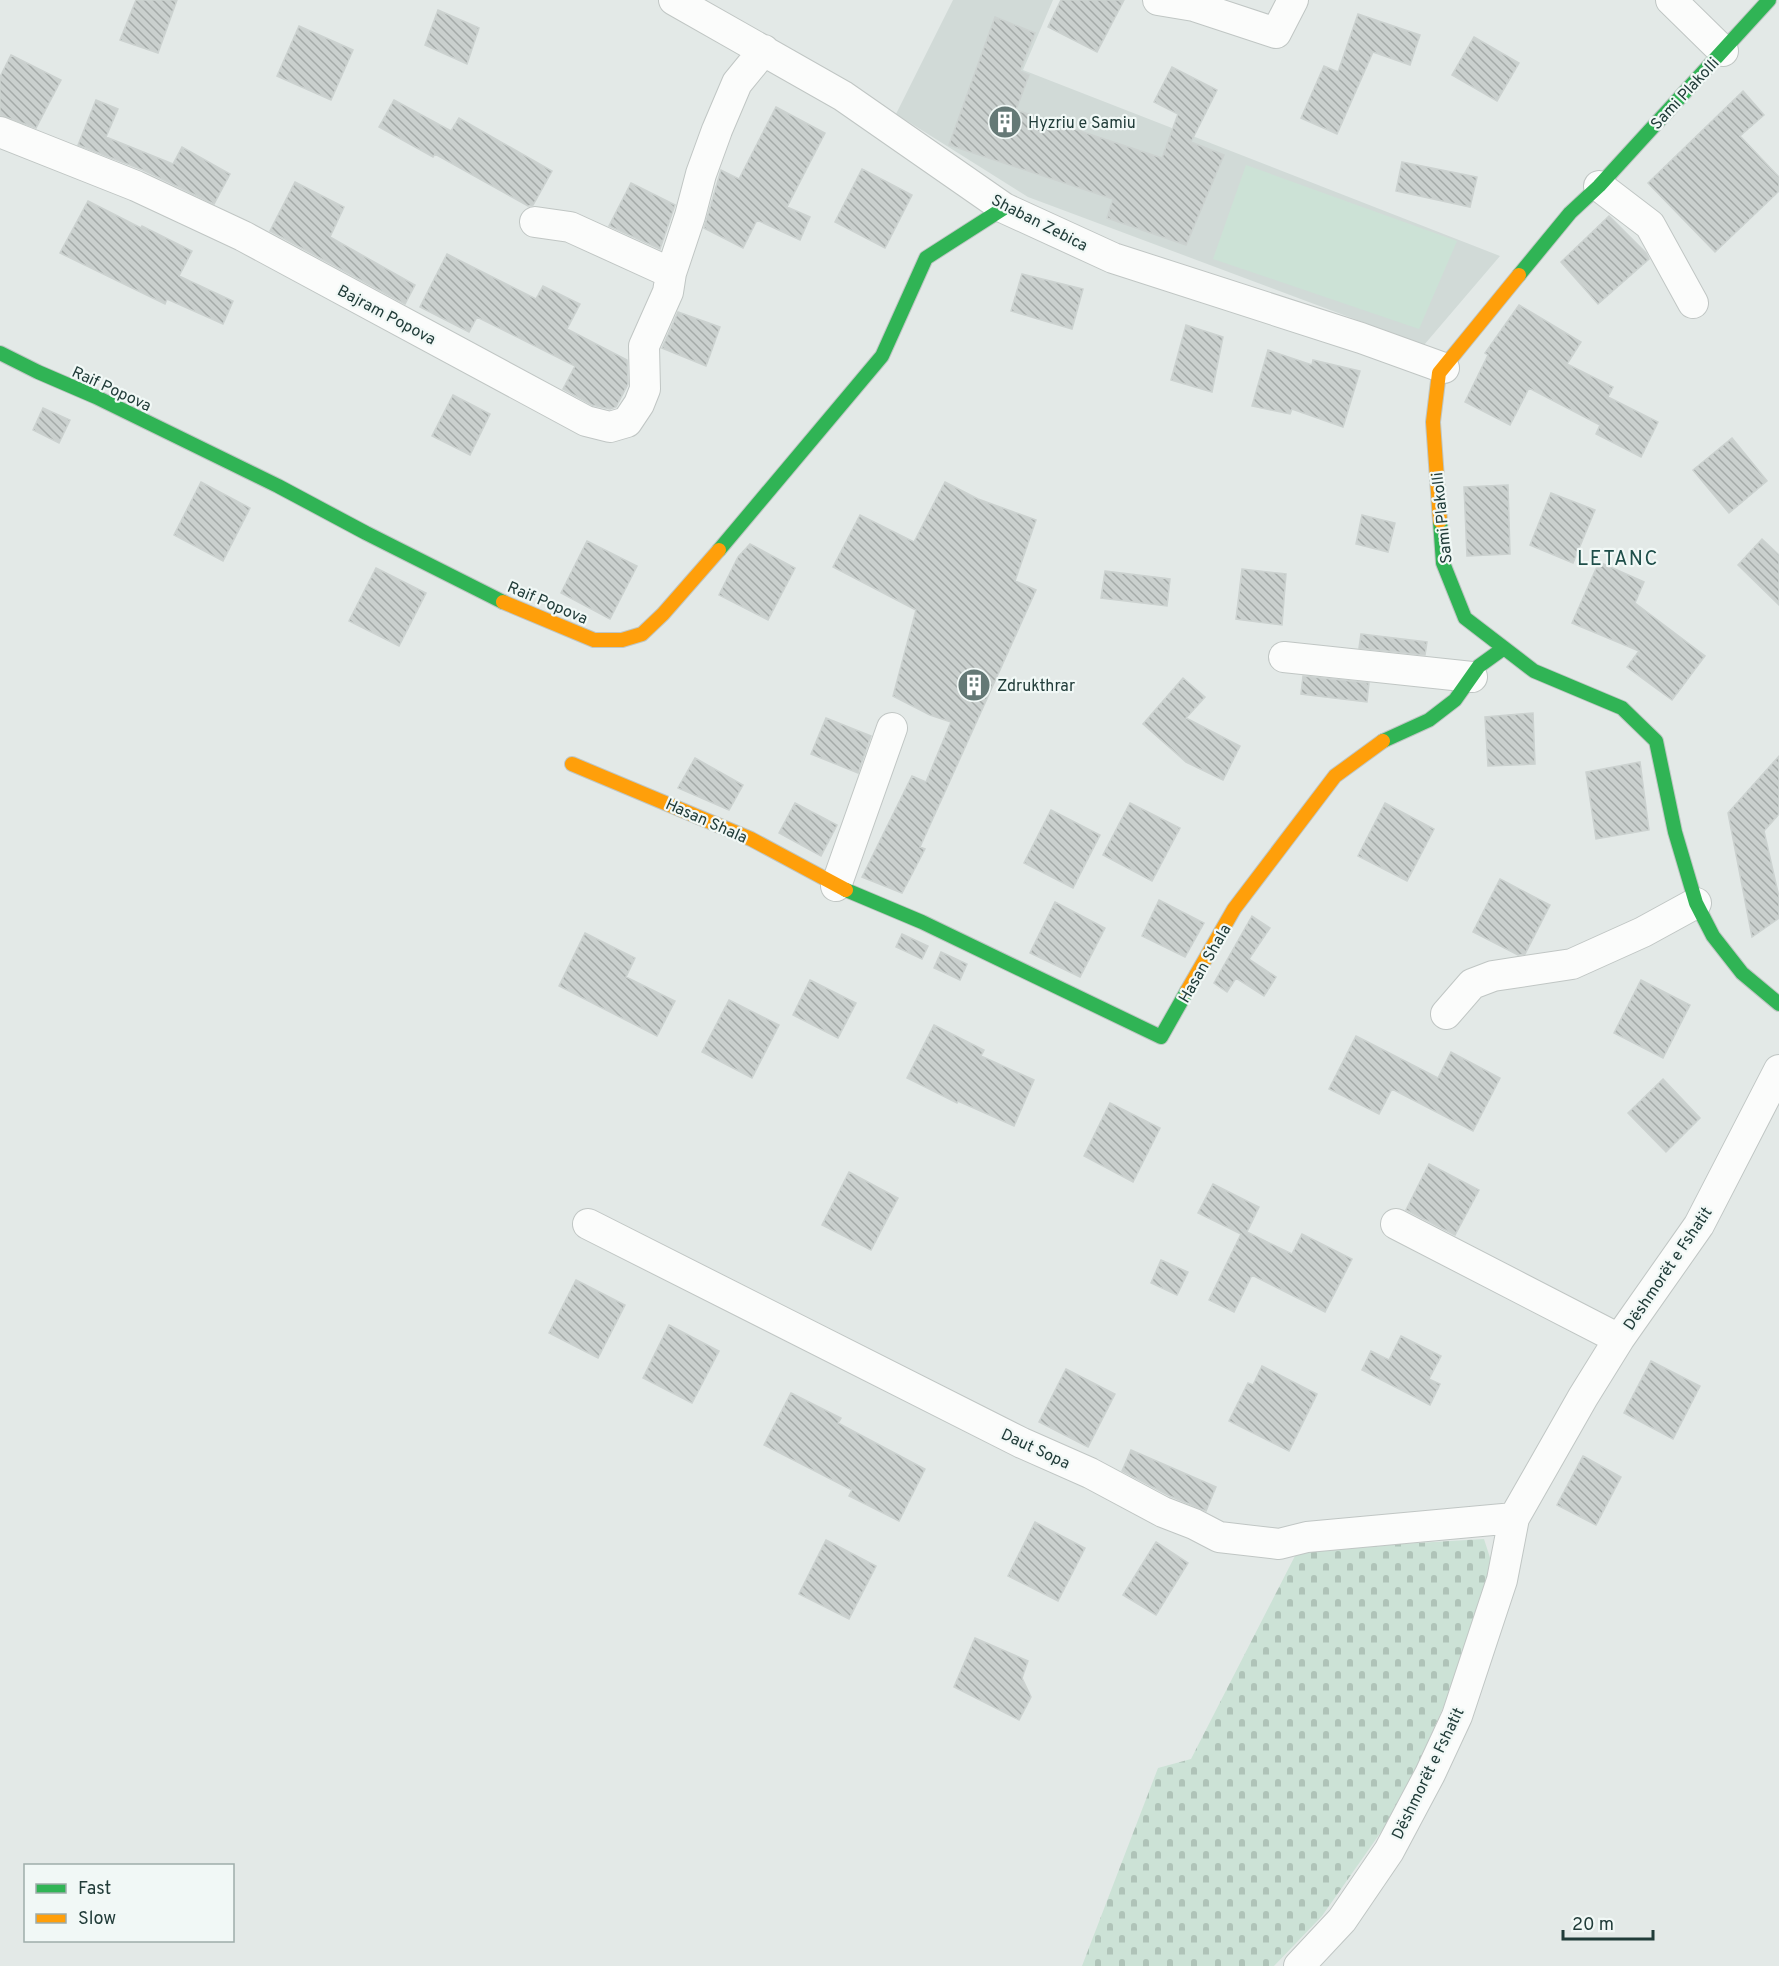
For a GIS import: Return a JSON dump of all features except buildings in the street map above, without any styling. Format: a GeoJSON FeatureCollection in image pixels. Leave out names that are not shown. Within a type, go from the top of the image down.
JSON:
{"type":"FeatureCollection","features":[{"type":"Feature","properties":{"kind":"street","name":"Shaban Zebica"},"geometry":{"type":"LineString","coordinates":[[674,0],[843,96],[1004,208],[1113,258],[1349,334],[1444,368]]}},
{"type":"Feature","properties":{"kind":"street"},"geometry":{"type":"LineString","coordinates":[[1158,0],[1194,6],[1276,33],[1293,0]]}},
{"type":"Feature","properties":{"kind":"street"},"geometry":{"type":"LineString","coordinates":[[1671,0],[1723,51]]}},
{"type":"Feature","properties":{"kind":"street","name":"Sami Plakolli"},"geometry":{"type":"LineString","coordinates":[[1769,0],[1599,186],[1570,213],[1439,373],[1433,422],[1443,563],[1465,618],[1534,671],[1622,708],[1656,741],[1676,832],[1696,903],[1713,936],[1742,973],[1779,1004]]}},
{"type":"Feature","properties":{"kind":"street","name":"Bajram Popova"},"geometry":{"type":"LineString","coordinates":[[0,132],[136,186],[243,236],[586,421],[610,427],[627,422],[639,404],[645,389],[644,346],[668,292],[670,273],[690,216],[701,174],[737,83],[764,50]]}},
{"type":"Feature","properties":{"kind":"street"},"geometry":{"type":"LineString","coordinates":[[1599,186],[1650,225],[1693,303]]}},
{"type":"Feature","properties":{"kind":"street","name":"Raif Popova"},"geometry":{"type":"LineString","coordinates":[[0,353],[247,471],[495,598],[594,640],[622,640],[642,634],[663,615],[882,356],[926,258],[1004,208]]}},
{"type":"Feature","properties":{"kind":"street"},"geometry":{"type":"LineString","coordinates":[[535,222],[570,227],[670,273]]}},
{"type":"Feature","properties":{"kind":"street","name":"Hasan Shala"},"geometry":{"type":"LineString","coordinates":[[572,764],[751,839],[836,886],[922,922],[1161,1037],[1234,909],[1335,776],[1380,743],[1429,720],[1455,700],[1479,666],[1504,648]]}},
{"type":"Feature","properties":{"kind":"street"},"geometry":{"type":"LineString","coordinates":[[1284,657],[1472,676]]}},
{"type":"Feature","properties":{"kind":"street"},"geometry":{"type":"LineString","coordinates":[[836,886],[892,728]]}},
{"type":"Feature","properties":{"kind":"street"},"geometry":{"type":"LineString","coordinates":[[1446,1014],[1472,984],[1493,976],[1572,964],[1642,932],[1696,903]]}},
{"type":"Feature","properties":{"kind":"street","name":"Dëshmorët e Fshatit"},"geometry":{"type":"LineString","coordinates":[[1299,1966],[1342,1920],[1383,1861],[1430,1774],[1457,1716],[1502,1580],[1514,1518],[1583,1397],[1699,1225],[1779,1070]]}},
{"type":"Feature","properties":{"kind":"street","name":"Daut Sopa"},"geometry":{"type":"LineString","coordinates":[[588,1224],[1022,1443],[1090,1473],[1163,1512],[1219,1537],[1280,1544],[1307,1537],[1514,1518]]}},
{"type":"Feature","properties":{"kind":"street","name":"Dëshmorët e Fshatit"},"geometry":{"type":"LineString","coordinates":[[1396,1224],[1620,1339]]}},
{"type":"Feature","properties":{"kind":"shaded area"},"geometry":{"type":"Polygon","coordinates":[[[953,0],[1053,0],[1023,70],[1500,256],[1424,345],[1028,197],[896,114],[953,0]]]}},
{"type":"Feature","properties":{"kind":"green space"},"geometry":{"type":"Polygon","coordinates":[[[1246,165],[1457,241],[1419,329],[1213,259],[1246,165]]]}},
{"type":"Feature","properties":{"kind":"green space"},"geometry":{"type":"Polygon","coordinates":[[[1484,1539],[1492,1564],[1466,1656],[1400,1805],[1322,1916],[1274,1966],[1082,1966],[1158,1768],[1191,1759],[1298,1550],[1484,1539]]]}},
{"type":"Feature","properties":{"kind":"traffic: fast"},"geometry":{"type":"LineString","coordinates":[[1519,275],[1570,213],[1599,186],[1769,0]]}},
{"type":"Feature","properties":{"kind":"traffic: fast"},"geometry":{"type":"LineString","coordinates":[[719,550],[882,356],[926,258],[1004,208]]}},
{"type":"Feature","properties":{"kind":"traffic: fast"},"geometry":{"type":"LineString","coordinates":[[0,353],[278,486],[503,602]]}},
{"type":"Feature","properties":{"kind":"traffic: fast"},"geometry":{"type":"LineString","coordinates":[[1440,521],[1443,563],[1465,618],[1534,671],[1622,708],[1656,741],[1675,832],[1696,903],[1713,936],[1742,973],[1779,1004]]}},
{"type":"Feature","properties":{"kind":"traffic: fast"},"geometry":{"type":"LineString","coordinates":[[1383,741],[1429,720],[1455,700],[1479,666],[1504,648]]}},
{"type":"Feature","properties":{"kind":"traffic: fast"},"geometry":{"type":"LineString","coordinates":[[846,890],[922,922],[1161,1037],[1187,991]]}},
{"type":"Feature","properties":{"kind":"traffic: slow"},"geometry":{"type":"LineString","coordinates":[[1440,521],[1433,422],[1439,373],[1519,275]]}},
{"type":"Feature","properties":{"kind":"traffic: slow"},"geometry":{"type":"LineString","coordinates":[[503,602],[594,640],[622,640],[642,634],[663,614],[719,550]]}},
{"type":"Feature","properties":{"kind":"traffic: slow"},"geometry":{"type":"LineString","coordinates":[[1187,991],[1234,909],[1335,776],[1383,741]]}},
{"type":"Feature","properties":{"kind":"traffic: slow"},"geometry":{"type":"LineString","coordinates":[[572,764],[751,839],[846,890]]}},
{"type":"Feature","properties":{"kind":"place","name":"Hyzriu e Samiu"},"geometry":{"type":"Point","coordinates":[1005,122]}},
{"type":"Feature","properties":{"kind":"place","name":"Zdrukthrar"},"geometry":{"type":"Point","coordinates":[974,685]}},
{"type":"Feature","properties":{"kind":"district","name":"LETANC"},"geometry":{"type":"Point","coordinates":[1618,558]}}]}
